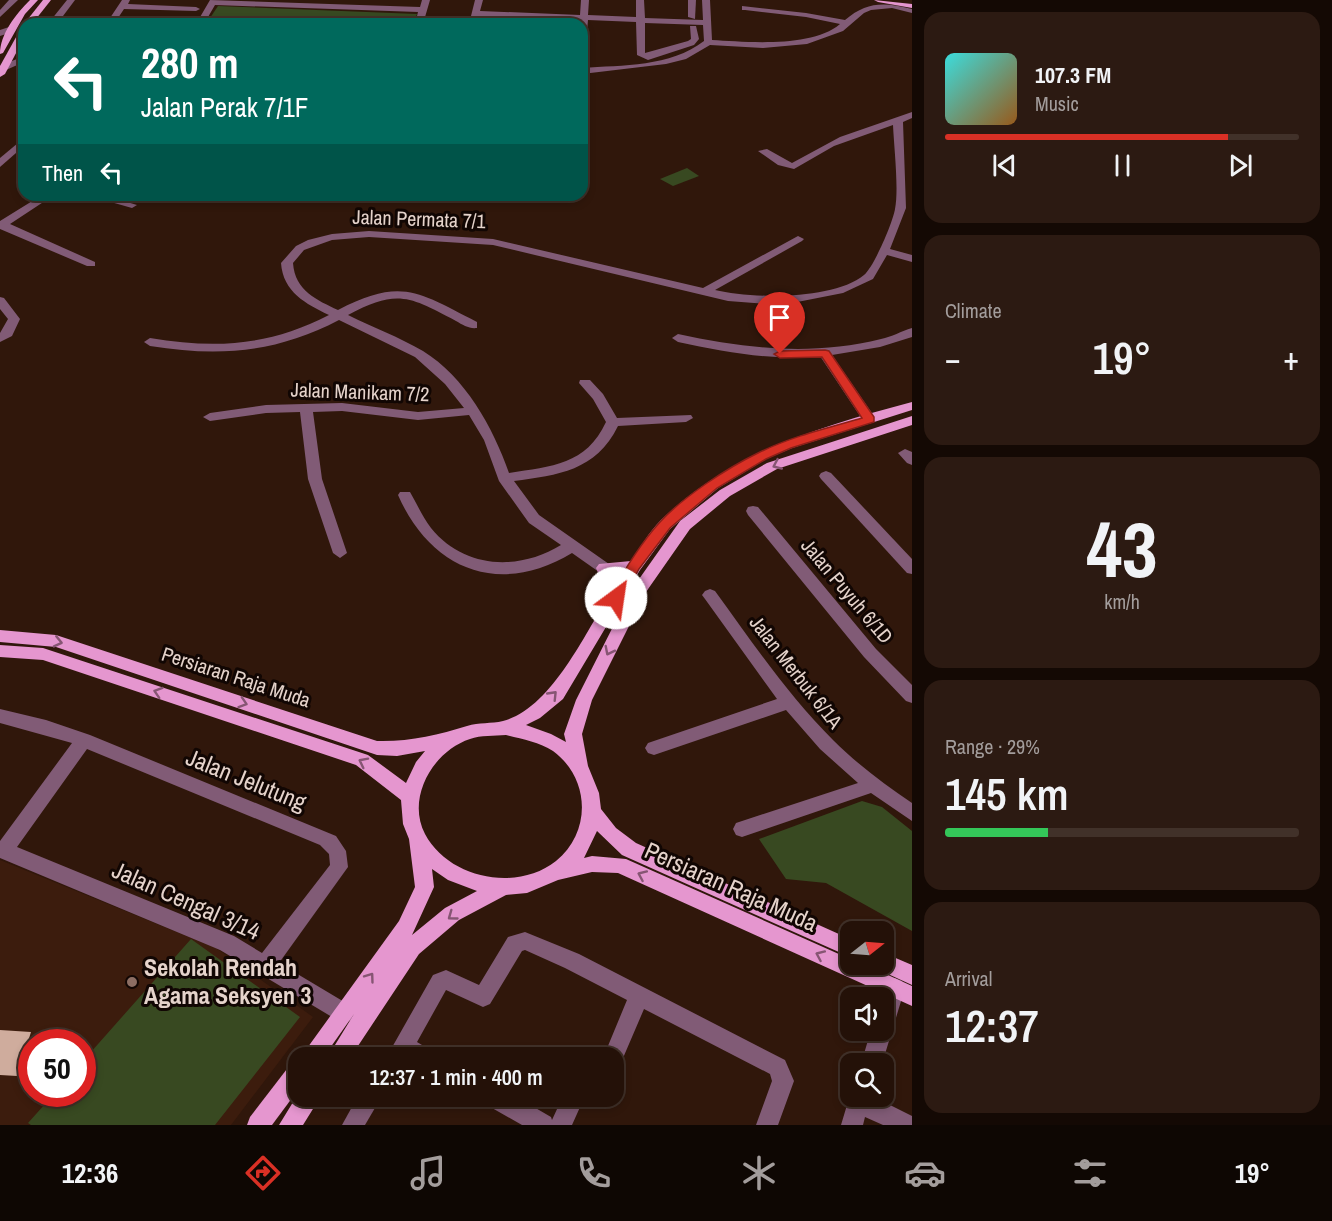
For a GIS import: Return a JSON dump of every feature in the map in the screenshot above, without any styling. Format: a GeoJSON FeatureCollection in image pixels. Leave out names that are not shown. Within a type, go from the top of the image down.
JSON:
{"type":"FeatureCollection","features":[{"type":"Feature","properties":{"kind":"main road"},"geometry":{"type":"LineString","coordinates":[[19,18],[34,0]]}},
{"type":"Feature","properties":{"kind":"main road"},"geometry":{"type":"LineString","coordinates":[[33,18],[47,0]]}},
{"type":"Feature","properties":{"kind":"main road"},"geometry":{"type":"LineString","coordinates":[[878,0],[912,6]]}},
{"type":"Feature","properties":{"kind":"main road"},"geometry":{"type":"LineString","coordinates":[[0,51],[3,36],[12,29],[18,19]]}},
{"type":"Feature","properties":{"kind":"main road"},"geometry":{"type":"LineString","coordinates":[[2,71],[18,41]]}},
{"type":"Feature","properties":{"kind":"main road"},"geometry":{"type":"LineString","coordinates":[[418,839],[438,864],[468,881],[503,887],[532,884],[558,872],[584,846],[594,814],[590,789],[579,766],[573,734],[584,700],[633,585],[635,566],[665,525],[713,485],[761,456],[787,445],[912,406]]}},
{"type":"Feature","properties":{"kind":"main road"},"geometry":{"type":"LineString","coordinates":[[506,728],[534,713],[556,694],[616,598],[633,585],[685,525],[725,493],[772,466],[912,420]]}},
{"type":"Feature","properties":{"kind":"main road"},"geometry":{"type":"LineString","coordinates":[[616,598],[604,568],[635,566]]}},
{"type":"Feature","properties":{"kind":"main road","name":"Persiaran Raja Muda"},"geometry":{"type":"LineString","coordinates":[[0,636],[56,641],[377,748],[417,747],[458,736]]}},
{"type":"Feature","properties":{"kind":"main road","name":"Persiaran Raja Muda"},"geometry":{"type":"LineString","coordinates":[[0,651],[44,654],[362,760],[410,796]]}},
{"type":"Feature","properties":{"kind":"main road"},"geometry":{"type":"LineString","coordinates":[[318,1047],[406,927],[425,887],[418,839],[411,818],[410,796],[418,771],[435,751],[458,736],[481,729],[506,728],[534,734],[559,746],[579,766]]}},
{"type":"Feature","properties":{"kind":"main road","name":"Persiaran Raja Muda"},"geometry":{"type":"LineString","coordinates":[[594,814],[610,834],[629,849],[840,944]]}},
{"type":"Feature","properties":{"kind":"main road","name":"Persiaran Raja Muda"},"geometry":{"type":"LineString","coordinates":[[558,872],[592,864],[619,865],[903,992]]}},
{"type":"Feature","properties":{"kind":"main road"},"geometry":{"type":"LineString","coordinates":[[344,1047],[412,947],[452,914],[503,887]]}},
{"type":"Feature","properties":{"kind":"main road"},"geometry":{"type":"LineString","coordinates":[[894,967],[912,975]]}},
{"type":"Feature","properties":{"kind":"main road"},"geometry":{"type":"LineString","coordinates":[[258,1125],[288,1085]]}},
{"type":"Feature","properties":{"kind":"main road"},"geometry":{"type":"LineString","coordinates":[[290,1125],[302,1107]]}},
{"type":"Feature","properties":{"kind":"street"},"geometry":{"type":"LineString","coordinates":[[0,15],[14,0]]}},
{"type":"Feature","properties":{"kind":"street"},"geometry":{"type":"LineString","coordinates":[[57,18],[71,0]]}},
{"type":"Feature","properties":{"kind":"street"},"geometry":{"type":"LineString","coordinates":[[421,18],[426,0]]}},
{"type":"Feature","properties":{"kind":"street"},"geometry":{"type":"LineString","coordinates":[[475,18],[479,0]]}},
{"type":"Feature","properties":{"kind":"street"},"geometry":{"type":"LineString","coordinates":[[476,13],[585,18],[585,0]]}},
{"type":"Feature","properties":{"kind":"street"},"geometry":{"type":"LineString","coordinates":[[640,0],[641,55],[648,57],[691,43],[695,39],[693,28]]}},
{"type":"Feature","properties":{"kind":"street"},"geometry":{"type":"LineString","coordinates":[[692,0],[692,17]]}},
{"type":"Feature","properties":{"kind":"street"},"geometry":{"type":"LineString","coordinates":[[588,71],[650,66],[700,51],[708,42],[706,0]]}},
{"type":"Feature","properties":{"kind":"street"},"geometry":{"type":"LineString","coordinates":[[203,18],[213,1],[372,4],[423,10]]}},
{"type":"Feature","properties":{"kind":"street"},"geometry":{"type":"LineString","coordinates":[[114,18],[124,3],[196,9]]}},
{"type":"Feature","properties":{"kind":"street"},"geometry":{"type":"LineString","coordinates":[[708,42],[788,44],[840,29],[861,11],[870,8],[892,6],[912,11]]}},
{"type":"Feature","properties":{"kind":"street"},"geometry":{"type":"LineString","coordinates":[[745,8],[806,15],[846,23]]}},
{"type":"Feature","properties":{"kind":"street"},"geometry":{"type":"LineString","coordinates":[[588,18],[706,23]]}},
{"type":"Feature","properties":{"kind":"street"},"geometry":{"type":"LineString","coordinates":[[14,48],[18,55]]}},
{"type":"Feature","properties":{"kind":"street"},"geometry":{"type":"LineString","coordinates":[[2,71],[18,62]]}},
{"type":"Feature","properties":{"kind":"street"},"geometry":{"type":"LineString","coordinates":[[763,151],[782,163],[794,166],[809,155],[838,140],[912,115]]}},
{"type":"Feature","properties":{"kind":"street","name":"Jalan Permata 7/1"},"geometry":{"type":"LineString","coordinates":[[633,585],[571,546],[534,519],[504,477],[491,440],[450,381],[419,354],[308,300],[294,287],[287,272],[287,262],[300,248],[312,242],[332,237],[369,234],[493,242],[728,297],[782,301],[839,291],[869,277],[885,251],[901,208],[898,121]]}},
{"type":"Feature","properties":{"kind":"street"},"geometry":{"type":"LineString","coordinates":[[0,164],[18,147]]}},
{"type":"Feature","properties":{"kind":"street"},"geometry":{"type":"LineString","coordinates":[[1,225],[39,201]]}},
{"type":"Feature","properties":{"kind":"street"},"geometry":{"type":"LineString","coordinates":[[116,201],[132,205]]}},
{"type":"Feature","properties":{"kind":"street"},"geometry":{"type":"LineString","coordinates":[[1,225],[91,264]]}},
{"type":"Feature","properties":{"kind":"street"},"geometry":{"type":"LineString","coordinates":[[704,292],[798,239]]}},
{"type":"Feature","properties":{"kind":"street"},"geometry":{"type":"LineString","coordinates":[[885,251],[912,260]]}},
{"type":"Feature","properties":{"kind":"street"},"geometry":{"type":"LineString","coordinates":[[150,342],[183,348],[217,350],[252,348],[286,338],[339,317],[374,297],[384,294],[402,294],[473,325]]}},
{"type":"Feature","properties":{"kind":"street"},"geometry":{"type":"LineString","coordinates":[[0,301],[14,319],[8,333],[0,338]]}},
{"type":"Feature","properties":{"kind":"street"},"geometry":{"type":"LineString","coordinates":[[678,338],[734,351],[825,354],[898,339],[912,332]]}},
{"type":"Feature","properties":{"kind":"street"},"geometry":{"type":"LineString","coordinates":[[825,354],[869,419]]}},
{"type":"Feature","properties":{"kind":"street"},"geometry":{"type":"LineString","coordinates":[[585,383],[598,397],[613,422]]}},
{"type":"Feature","properties":{"kind":"street","name":"Jalan Manikam 7/2"},"geometry":{"type":"LineString","coordinates":[[210,417],[266,409],[342,407],[418,416],[473,411]]}},
{"type":"Feature","properties":{"kind":"street"},"geometry":{"type":"LineString","coordinates":[[306,408],[315,479],[340,553]]}},
{"type":"Feature","properties":{"kind":"street"},"geometry":{"type":"LineString","coordinates":[[613,422],[686,418]]}},
{"type":"Feature","properties":{"kind":"street"},"geometry":{"type":"LineString","coordinates":[[504,477],[575,465],[593,452],[608,435],[613,422]]}},
{"type":"Feature","properties":{"kind":"street"},"geometry":{"type":"LineString","coordinates":[[826,476],[912,569]]}},
{"type":"Feature","properties":{"kind":"street"},"geometry":{"type":"LineString","coordinates":[[405,495],[411,512],[438,546],[480,567],[506,569],[528,566],[547,560],[571,546]]}},
{"type":"Feature","properties":{"kind":"street","name":"Jalan Puyuh 6/1D"},"geometry":{"type":"LineString","coordinates":[[753,511],[870,653],[912,696]]}},
{"type":"Feature","properties":{"kind":"street","name":"Jalan Merbuk 6/1A"},"geometry":{"type":"LineString","coordinates":[[710,595],[789,702],[826,744],[873,785],[912,813]]}},
{"type":"Feature","properties":{"kind":"street"},"geometry":{"type":"LineString","coordinates":[[654,748],[789,702]]}},
{"type":"Feature","properties":{"kind":"street","name":"Jalan Jelutung"},"geometry":{"type":"LineString","coordinates":[[0,716],[46,727],[84,740],[326,839],[333,844],[340,858],[339,867],[265,965]]}},
{"type":"Feature","properties":{"kind":"street"},"geometry":{"type":"LineString","coordinates":[[2,850],[84,740]]}},
{"type":"Feature","properties":{"kind":"street"},"geometry":{"type":"LineString","coordinates":[[742,830],[873,785]]}},
{"type":"Feature","properties":{"kind":"street","name":"Jalan Cengal 3/14"},"geometry":{"type":"LineString","coordinates":[[2,850],[227,943],[344,1013]]}},
{"type":"Feature","properties":{"kind":"street"},"geometry":{"type":"LineString","coordinates":[[403,1047],[440,982],[446,980],[483,997],[515,944],[520,941],[572,962],[778,1067],[783,1081],[767,1125]]}},
{"type":"Feature","properties":{"kind":"street"},"geometry":{"type":"LineString","coordinates":[[894,1008],[903,992]]}},
{"type":"Feature","properties":{"kind":"street"},"geometry":{"type":"LineString","coordinates":[[618,1047],[639,995]]}},
{"type":"Feature","properties":{"kind":"street"},"geometry":{"type":"LineString","coordinates":[[353,1125],[364,1107]]}},
{"type":"Feature","properties":{"kind":"street"},"geometry":{"type":"LineString","coordinates":[[512,1107],[543,1125]]}},
{"type":"Feature","properties":{"kind":"street"},"geometry":{"type":"LineString","coordinates":[[561,1125],[569,1107]]}},
{"type":"Feature","properties":{"kind":"street"},"geometry":{"type":"LineString","coordinates":[[852,1125],[858,1107]]}},
{"type":"Feature","properties":{"kind":"street"},"geometry":{"type":"LineString","coordinates":[[874,1107],[906,1125]]}},
{"type":"Feature","properties":{"kind":"shaded area","name":"Sekolah Rendah Agama Seksyen 3"},"geometry":{"type":"Polygon","coordinates":[[[0,860],[216,948],[313,1017],[231,1125],[0,1125],[0,860]]]}},
{"type":"Feature","properties":{"kind":"green space"},"geometry":{"type":"Polygon","coordinates":[[[218,6],[417,14],[415,18],[210,18],[218,6]]]}},
{"type":"Feature","properties":{"kind":"green space"},"geometry":{"type":"Polygon","coordinates":[[[687,168],[699,176],[673,186],[660,179],[687,168]]]}},
{"type":"Feature","properties":{"kind":"green space"},"geometry":{"type":"Polygon","coordinates":[[[862,801],[882,807],[912,831],[912,931],[826,883],[786,879],[759,839],[862,801]]]}},
{"type":"Feature","properties":{"kind":"green space"},"geometry":{"type":"Polygon","coordinates":[[[191,939],[300,1017],[215,1125],[31,1125],[28,1123],[42,1107],[96,1107],[96,1046],[191,939]]]}},
{"type":"Feature","properties":{"kind":"building"},"geometry":{"type":"Polygon","coordinates":[[[0,1030],[18,1031],[17,1076],[0,1075],[0,1030]]]}},
{"type":"Feature","properties":{"kind":"place","name":"Sekolah Rendah Agama Seksyen 3"},"geometry":{"type":"Point","coordinates":[132,982]}},
{"type":"Feature","properties":{"kind":"route"},"geometry":{"type":"LineString","coordinates":[[616,598],[635,566],[665,525],[713,485],[761,456],[787,445],[869,419],[825,354],[780,354]]}}]}
